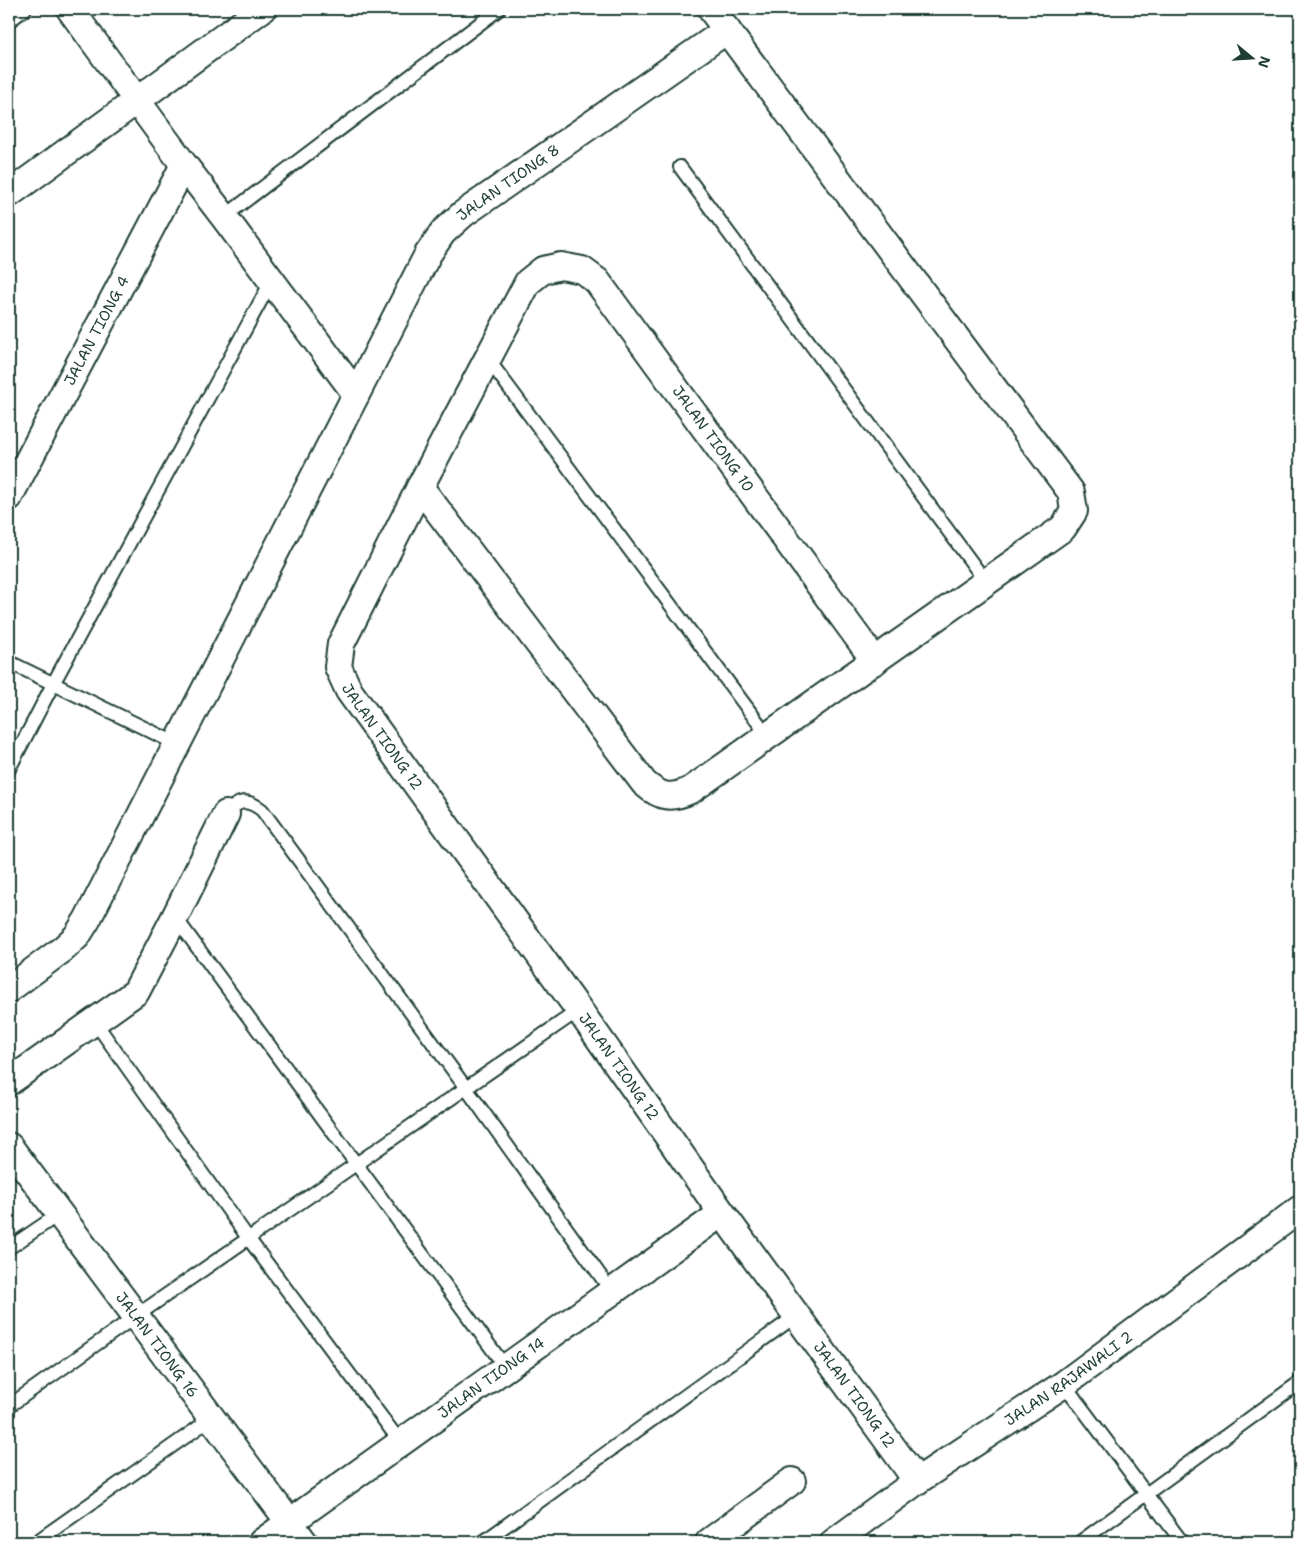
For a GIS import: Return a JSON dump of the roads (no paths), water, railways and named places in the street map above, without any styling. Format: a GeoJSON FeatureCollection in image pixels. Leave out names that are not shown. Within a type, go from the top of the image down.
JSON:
{"type":"FeatureCollection","features":[{"type":"Feature","properties":{"kind":"street"},"geometry":{"type":"LineString","coordinates":[[70,9],[356,394]]}},
{"type":"Feature","properties":{"kind":"street"},"geometry":{"type":"LineString","coordinates":[[9,194],[262,9]]}},
{"type":"Feature","properties":{"kind":"street"},"geometry":{"type":"LineString","coordinates":[[488,358],[420,487],[644,783],[654,792],[666,796],[679,795],[691,790],[1062,528],[1074,511],[1071,492],[711,9]]}},
{"type":"Feature","properties":{"kind":"street","name":"JALAN TIONG 8"},"geometry":{"type":"LineString","coordinates":[[9,989],[63,949],[77,936],[88,920],[428,254],[443,232],[463,214],[727,30]]}},
{"type":"Feature","properties":{"kind":"street","name":"JALAN TIONG 4"},"geometry":{"type":"LineString","coordinates":[[9,497],[184,164]]}},
{"type":"Feature","properties":{"kind":"street","name":"JALAN TIONG 10"},"geometry":{"type":"LineString","coordinates":[[488,358],[528,282],[543,270],[560,266],[582,270],[597,281],[875,660]]}},
{"type":"Feature","properties":{"kind":"street","name":"JALAN TIONG 12"},"geometry":{"type":"LineString","coordinates":[[420,487],[341,644],[338,667],[349,691],[579,1010],[722,1213],[917,1481]]}},
{"type":"Feature","properties":{"kind":"street"},"geometry":{"type":"LineString","coordinates":[[9,1082],[136,992],[226,814]]}},
{"type":"Feature","properties":{"kind":"street","name":"JALAN TIONG 16"},"geometry":{"type":"LineString","coordinates":[[9,1146],[297,1532]]}},
{"type":"Feature","properties":{"kind":"street","name":"JALAN RAJAWALI 2"},"geometry":{"type":"LineString","coordinates":[[834,1542],[917,1481],[1064,1384],[1300,1209]]}},
{"type":"Feature","properties":{"kind":"street","name":"JALAN TIONG 14"},"geometry":{"type":"LineString","coordinates":[[262,1542],[297,1532],[401,1443],[722,1213]]}},
{"type":"Feature","properties":{"kind":"street"},"geometry":{"type":"LineString","coordinates":[[709,1542],[792,1481]]}},
{"type":"Feature","properties":{"kind":"lane"},"geometry":{"type":"LineString","coordinates":[[9,21],[25,9]]}},
{"type":"Feature","properties":{"kind":"lane"},"geometry":{"type":"LineString","coordinates":[[224,217],[499,9]]}},
{"type":"Feature","properties":{"kind":"lane"},"geometry":{"type":"LineString","coordinates":[[680,166],[986,582]]}},
{"type":"Feature","properties":{"kind":"lane"},"geometry":{"type":"LineString","coordinates":[[9,769],[52,684],[272,280]]}},
{"type":"Feature","properties":{"kind":"lane"},"geometry":{"type":"LineString","coordinates":[[488,358],[768,736]]}},
{"type":"Feature","properties":{"kind":"lane"},"geometry":{"type":"LineString","coordinates":[[9,662],[177,744]]}},
{"type":"Feature","properties":{"kind":"lane"},"geometry":{"type":"LineString","coordinates":[[226,814],[233,806],[244,802],[254,804],[262,810],[466,1088],[612,1292]]}},
{"type":"Feature","properties":{"kind":"lane"},"geometry":{"type":"LineString","coordinates":[[175,917],[506,1368]]}},
{"type":"Feature","properties":{"kind":"lane"},"geometry":{"type":"LineString","coordinates":[[9,1406],[248,1238],[579,1010]]}},
{"type":"Feature","properties":{"kind":"lane"},"geometry":{"type":"LineString","coordinates":[[94,1022],[248,1238],[401,1443]]}},
{"type":"Feature","properties":{"kind":"lane"},"geometry":{"type":"LineString","coordinates":[[9,1248],[59,1214]]}},
{"type":"Feature","properties":{"kind":"lane"},"geometry":{"type":"LineString","coordinates":[[483,1542],[797,1315]]}},
{"type":"Feature","properties":{"kind":"lane"},"geometry":{"type":"LineString","coordinates":[[1080,1542],[1300,1382]]}},
{"type":"Feature","properties":{"kind":"lane"},"geometry":{"type":"LineString","coordinates":[[1064,1384],[1182,1542]]}},
{"type":"Feature","properties":{"kind":"lane"},"geometry":{"type":"LineString","coordinates":[[36,1542],[212,1418]]}}]}
